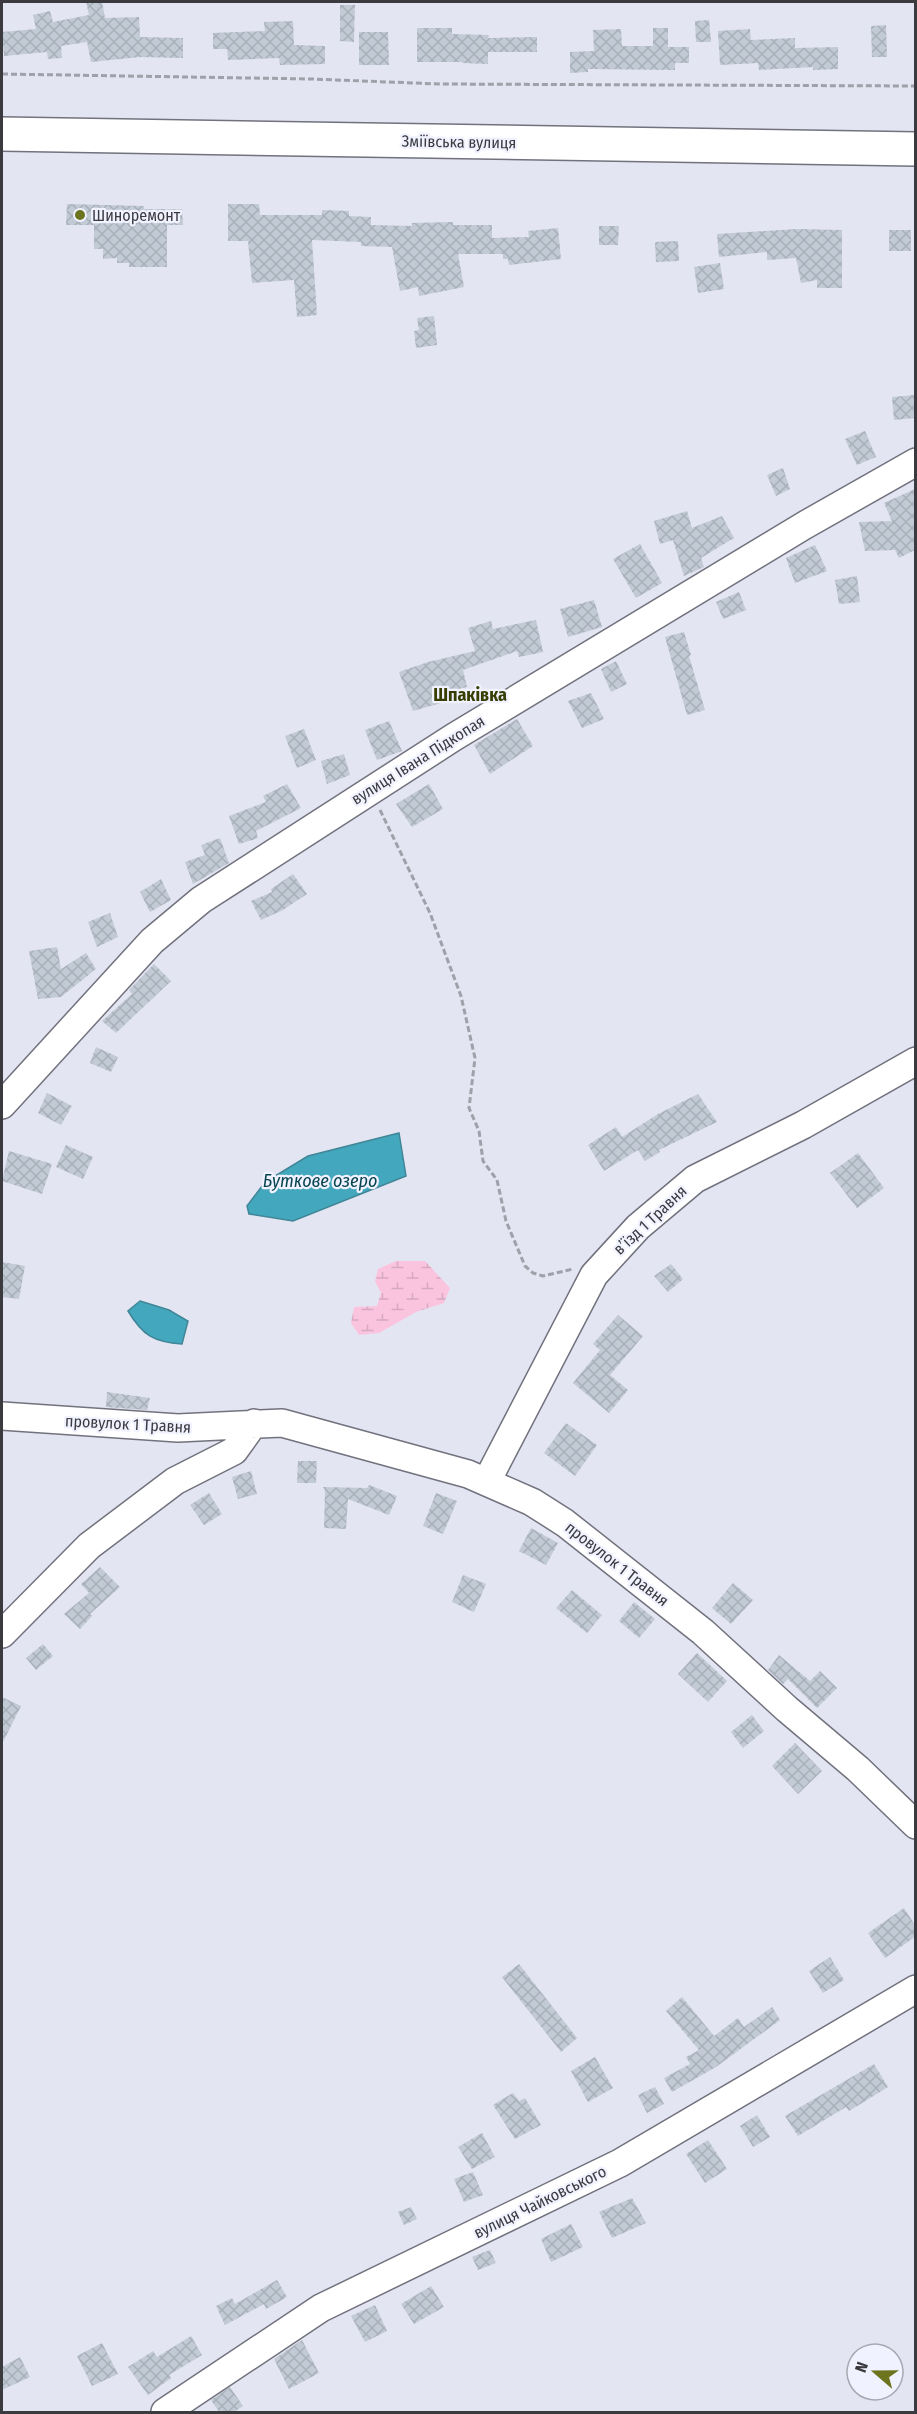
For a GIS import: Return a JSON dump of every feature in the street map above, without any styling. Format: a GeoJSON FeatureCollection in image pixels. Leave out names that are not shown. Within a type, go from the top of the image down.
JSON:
{"type":"FeatureCollection","features":[{"type":"Feature","properties":{"kind":"main road","name":"Зміївська вулиця"},"geometry":{"type":"LineString","coordinates":[[2,134],[915,149]]}},
{"type":"Feature","properties":{"kind":"street","name":"вулиця Івана Підкопая"},"geometry":{"type":"LineString","coordinates":[[2,1105],[136,958],[171,924],[201,900],[370,789],[806,525],[915,462]]}},
{"type":"Feature","properties":{"kind":"street","name":"в’їзд 1 Травня"},"geometry":{"type":"LineString","coordinates":[[487,1481],[594,1275],[638,1227],[695,1179],[803,1125],[915,1061]]}},
{"type":"Feature","properties":{"kind":"street","name":"провулок 1 Травня"},"geometry":{"type":"LineString","coordinates":[[2,1416],[178,1428],[282,1423],[487,1481],[550,1512],[678,1612],[858,1769],[915,1825]]}},
{"type":"Feature","properties":{"kind":"street"},"geometry":{"type":"LineString","coordinates":[[2,1634],[89,1546],[175,1482],[234,1452],[254,1423]]}},
{"type":"Feature","properties":{"kind":"street","name":"вулиця Чайковського"},"geometry":{"type":"LineString","coordinates":[[165,2412],[321,2308],[620,2163],[915,1989]]}},
{"type":"Feature","properties":{"kind":"path"},"geometry":{"type":"LineString","coordinates":[[2,74],[451,84],[915,86]]}},
{"type":"Feature","properties":{"kind":"path"},"geometry":{"type":"LineString","coordinates":[[370,789],[430,913],[461,996],[475,1058],[469,1108],[479,1131],[483,1161],[496,1180],[504,1215],[522,1258],[529,1270],[538,1275],[576,1269],[594,1275]]}},
{"type":"Feature","properties":{"kind":"green space"},"geometry":{"type":"Polygon","coordinates":[[[396,1261],[425,1261],[450,1288],[444,1303],[416,1312],[379,1333],[359,1335],[351,1323],[354,1307],[377,1306],[381,1293],[375,1281],[378,1269],[396,1261]]]}},
{"type":"Feature","properties":{"kind":"water","name":"Буткове озеро"},"geometry":{"type":"Polygon","coordinates":[[[399,1133],[406,1176],[293,1221],[249,1214],[247,1206],[265,1182],[308,1156],[399,1133]]]}},
{"type":"Feature","properties":{"kind":"water"},"geometry":{"type":"Polygon","coordinates":[[[140,1301],[169,1310],[188,1321],[182,1344],[164,1342],[144,1332],[128,1311],[140,1301]]]}},
{"type":"Feature","properties":{"kind":"building"},"geometry":{"type":"Polygon","coordinates":[[[86,2],[102,2],[105,18],[139,17],[140,37],[183,38],[183,58],[140,57],[91,62],[87,42],[61,46],[62,58],[48,59],[47,52],[4,56],[2,32],[36,29],[33,15],[50,11],[53,22],[89,15],[86,2]]]}},
{"type":"Feature","properties":{"kind":"building"},"geometry":{"type":"Polygon","coordinates":[[[340,5],[355,5],[354,42],[340,41],[340,5]]]}},
{"type":"Feature","properties":{"kind":"building"},"geometry":{"type":"Polygon","coordinates":[[[709,20],[711,42],[696,42],[695,21],[709,20]]]}},
{"type":"Feature","properties":{"kind":"building"},"geometry":{"type":"Polygon","coordinates":[[[293,21],[294,45],[325,46],[325,64],[280,65],[279,58],[228,60],[227,49],[213,49],[213,33],[265,31],[264,22],[293,21]]]}},
{"type":"Feature","properties":{"kind":"building"},"geometry":{"type":"Polygon","coordinates":[[[886,25],[887,57],[872,57],[871,26],[886,25]]]}},
{"type":"Feature","properties":{"kind":"building"},"geometry":{"type":"Polygon","coordinates":[[[417,28],[452,28],[452,34],[489,35],[488,38],[537,37],[537,52],[488,52],[488,64],[417,62],[417,28]]]}},
{"type":"Feature","properties":{"kind":"building"},"geometry":{"type":"Polygon","coordinates":[[[653,28],[668,28],[668,47],[689,47],[689,63],[675,63],[675,70],[588,69],[588,72],[570,73],[570,52],[594,51],[593,30],[621,29],[622,46],[653,46],[653,28]]]}},
{"type":"Feature","properties":{"kind":"building"},"geometry":{"type":"Polygon","coordinates":[[[750,29],[751,40],[795,38],[795,48],[838,47],[838,69],[813,70],[813,67],[759,70],[758,63],[720,65],[718,31],[750,29]]]}},
{"type":"Feature","properties":{"kind":"building"},"geometry":{"type":"Polygon","coordinates":[[[359,32],[388,32],[389,65],[359,65],[359,32]]]}},
{"type":"Feature","properties":{"kind":"building"},"geometry":{"type":"Polygon","coordinates":[[[67,204],[182,209],[183,225],[167,225],[167,267],[129,267],[129,263],[117,263],[117,258],[103,259],[103,249],[94,249],[94,225],[66,225],[67,204]]]}},
{"type":"Feature","properties":{"kind":"building"},"geometry":{"type":"Polygon","coordinates":[[[228,204],[259,204],[260,215],[322,215],[322,210],[349,211],[349,216],[371,217],[371,225],[412,226],[412,223],[453,222],[453,225],[492,225],[492,238],[529,237],[528,231],[558,228],[561,259],[509,265],[508,259],[503,259],[503,254],[458,254],[464,287],[419,296],[418,287],[400,291],[392,247],[361,246],[361,242],[312,240],[317,315],[297,317],[294,280],[252,283],[248,241],[228,241],[228,204]]]}},
{"type":"Feature","properties":{"kind":"building"},"geometry":{"type":"Polygon","coordinates":[[[599,226],[619,226],[618,245],[599,245],[599,226]]]}},
{"type":"Feature","properties":{"kind":"building"},"geometry":{"type":"Polygon","coordinates":[[[797,229],[842,230],[842,288],[817,288],[817,280],[801,283],[796,258],[767,260],[767,252],[719,257],[717,234],[797,229]]]}},
{"type":"Feature","properties":{"kind":"building"},"geometry":{"type":"Polygon","coordinates":[[[889,230],[911,230],[911,251],[889,251],[889,230]]]}},
{"type":"Feature","properties":{"kind":"building"},"geometry":{"type":"Polygon","coordinates":[[[678,241],[679,261],[656,262],[655,242],[678,241]]]}},
{"type":"Feature","properties":{"kind":"building"},"geometry":{"type":"Polygon","coordinates":[[[720,263],[724,289],[698,293],[694,267],[720,263]]]}},
{"type":"Feature","properties":{"kind":"building"},"geometry":{"type":"Polygon","coordinates":[[[434,316],[437,345],[416,348],[414,331],[419,330],[417,318],[434,316]]]}},
{"type":"Feature","properties":{"kind":"building"},"geometry":{"type":"Polygon","coordinates":[[[915,395],[915,418],[894,420],[892,397],[915,395]]]}},
{"type":"Feature","properties":{"kind":"building"},"geometry":{"type":"Polygon","coordinates":[[[865,431],[876,457],[857,465],[845,439],[865,431]]]}},
{"type":"Feature","properties":{"kind":"building"},"geometry":{"type":"Polygon","coordinates":[[[783,468],[790,489],[776,496],[767,475],[783,468]]]}},
{"type":"Feature","properties":{"kind":"building"},"geometry":{"type":"Polygon","coordinates":[[[915,489],[915,550],[899,558],[895,550],[865,551],[859,522],[892,521],[884,503],[915,489]]]}},
{"type":"Feature","properties":{"kind":"building"},"geometry":{"type":"Polygon","coordinates":[[[687,511],[692,528],[722,516],[734,538],[701,558],[704,567],[684,576],[673,540],[660,544],[654,521],[687,511]]]}},
{"type":"Feature","properties":{"kind":"building"},"geometry":{"type":"Polygon","coordinates":[[[640,544],[662,583],[636,598],[613,559],[640,544]]]}},
{"type":"Feature","properties":{"kind":"building"},"geometry":{"type":"Polygon","coordinates":[[[815,545],[827,571],[795,583],[786,558],[815,545]]]}},
{"type":"Feature","properties":{"kind":"building"},"geometry":{"type":"Polygon","coordinates":[[[857,576],[860,602],[839,604],[835,580],[857,576]]]}},
{"type":"Feature","properties":{"kind":"building"},"geometry":{"type":"Polygon","coordinates":[[[739,592],[746,610],[723,619],[716,602],[739,592]]]}},
{"type":"Feature","properties":{"kind":"building"},"geometry":{"type":"Polygon","coordinates":[[[594,600],[602,627],[568,637],[560,609],[594,600]]]}},
{"type":"Feature","properties":{"kind":"building"},"geometry":{"type":"Polygon","coordinates":[[[536,620],[543,652],[519,657],[517,651],[463,670],[467,687],[437,694],[441,703],[413,711],[399,672],[428,662],[475,651],[468,628],[491,621],[493,629],[536,620]]]}},
{"type":"Feature","properties":{"kind":"building"},"geometry":{"type":"Polygon","coordinates":[[[684,632],[705,710],[687,715],[665,637],[684,632]]]}},
{"type":"Feature","properties":{"kind":"building"},"geometry":{"type":"Polygon","coordinates":[[[616,661],[627,684],[611,692],[601,669],[616,661]]]}},
{"type":"Feature","properties":{"kind":"building"},"geometry":{"type":"Polygon","coordinates":[[[591,693],[604,719],[582,728],[568,701],[591,693]]]}},
{"type":"Feature","properties":{"kind":"building"},"geometry":{"type":"Polygon","coordinates":[[[517,719],[533,746],[490,774],[474,745],[517,719]]]}},
{"type":"Feature","properties":{"kind":"building"},"geometry":{"type":"Polygon","coordinates":[[[389,721],[402,751],[377,760],[365,730],[389,721]]]}},
{"type":"Feature","properties":{"kind":"building"},"geometry":{"type":"Polygon","coordinates":[[[304,729],[316,760],[297,768],[285,736],[304,729]]]}},
{"type":"Feature","properties":{"kind":"building"},"geometry":{"type":"Polygon","coordinates":[[[344,754],[350,775],[327,784],[321,761],[344,754]]]}},
{"type":"Feature","properties":{"kind":"building"},"geometry":{"type":"Polygon","coordinates":[[[287,784],[301,808],[256,831],[258,838],[239,844],[229,816],[266,802],[263,796],[287,784]]]}},
{"type":"Feature","properties":{"kind":"building"},"geometry":{"type":"Polygon","coordinates":[[[429,784],[443,809],[412,827],[396,804],[429,784]]]}},
{"type":"Feature","properties":{"kind":"building"},"geometry":{"type":"Polygon","coordinates":[[[220,838],[229,863],[193,884],[185,862],[205,855],[201,845],[220,838]]]}},
{"type":"Feature","properties":{"kind":"building"},"geometry":{"type":"Polygon","coordinates":[[[293,874],[307,894],[283,910],[261,920],[251,901],[272,892],[271,889],[293,874]]]}},
{"type":"Feature","properties":{"kind":"building"},"geometry":{"type":"Polygon","coordinates":[[[161,879],[171,900],[150,912],[140,892],[161,879]]]}},
{"type":"Feature","properties":{"kind":"building"},"geometry":{"type":"Polygon","coordinates":[[[110,913],[118,937],[97,947],[88,922],[110,913]]]}},
{"type":"Feature","properties":{"kind":"building"},"geometry":{"type":"Polygon","coordinates":[[[57,947],[61,969],[86,953],[96,969],[61,997],[38,999],[29,951],[57,947]]]}},
{"type":"Feature","properties":{"kind":"building"},"geometry":{"type":"Polygon","coordinates":[[[154,964],[171,981],[116,1033],[102,1021],[132,994],[129,990],[154,964]]]}},
{"type":"Feature","properties":{"kind":"building"},"geometry":{"type":"Polygon","coordinates":[[[96,1047],[118,1057],[111,1072],[90,1063],[96,1047]]]}},
{"type":"Feature","properties":{"kind":"building"},"geometry":{"type":"Polygon","coordinates":[[[47,1093],[72,1106],[61,1125],[38,1113],[47,1093]]]}},
{"type":"Feature","properties":{"kind":"building"},"geometry":{"type":"Polygon","coordinates":[[[698,1094],[717,1122],[659,1150],[660,1152],[645,1161],[638,1150],[604,1171],[588,1145],[616,1127],[622,1137],[658,1114],[698,1094]]]}},
{"type":"Feature","properties":{"kind":"building"},"geometry":{"type":"Polygon","coordinates":[[[66,1145],[93,1157],[83,1179],[56,1167],[66,1145]]]}},
{"type":"Feature","properties":{"kind":"building"},"geometry":{"type":"Polygon","coordinates":[[[9,1151],[52,1164],[42,1194],[2,1181],[9,1151]]]}},
{"type":"Feature","properties":{"kind":"building"},"geometry":{"type":"Polygon","coordinates":[[[858,1153],[884,1188],[857,1208],[830,1173],[858,1153]]]}},
{"type":"Feature","properties":{"kind":"building"},"geometry":{"type":"Polygon","coordinates":[[[2,1262],[25,1266],[19,1299],[2,1297],[2,1262]]]}},
{"type":"Feature","properties":{"kind":"building"},"geometry":{"type":"Polygon","coordinates":[[[671,1264],[683,1279],[668,1292],[654,1276],[671,1264]]]}},
{"type":"Feature","properties":{"kind":"building"},"geometry":{"type":"Polygon","coordinates":[[[618,1315],[643,1336],[610,1375],[628,1390],[609,1413],[573,1383],[600,1350],[593,1344],[618,1315]]]}},
{"type":"Feature","properties":{"kind":"building"},"geometry":{"type":"Polygon","coordinates":[[[107,1392],[150,1398],[147,1410],[106,1407],[107,1392]]]}},
{"type":"Feature","properties":{"kind":"building"},"geometry":{"type":"Polygon","coordinates":[[[566,1423],[597,1445],[575,1476],[544,1453],[566,1423]]]}},
{"type":"Feature","properties":{"kind":"building"},"geometry":{"type":"Polygon","coordinates":[[[298,1461],[317,1461],[316,1483],[297,1483],[298,1461]]]}},
{"type":"Feature","properties":{"kind":"building"},"geometry":{"type":"Polygon","coordinates":[[[251,1471],[257,1494],[238,1499],[232,1477],[251,1471]]]}},
{"type":"Feature","properties":{"kind":"building"},"geometry":{"type":"Polygon","coordinates":[[[369,1485],[397,1496],[389,1515],[348,1499],[346,1529],[324,1528],[325,1490],[323,1487],[367,1488],[369,1485]]]}},
{"type":"Feature","properties":{"kind":"building"},"geometry":{"type":"Polygon","coordinates":[[[209,1493],[222,1514],[204,1525],[190,1505],[209,1493]]]}},
{"type":"Feature","properties":{"kind":"building"},"geometry":{"type":"Polygon","coordinates":[[[436,1493],[457,1501],[443,1534],[423,1526],[436,1493]]]}},
{"type":"Feature","properties":{"kind":"building"},"geometry":{"type":"Polygon","coordinates":[[[531,1528],[558,1543],[546,1565],[519,1551],[531,1528]]]}},
{"type":"Feature","properties":{"kind":"building"},"geometry":{"type":"Polygon","coordinates":[[[100,1567],[120,1587],[90,1614],[92,1616],[80,1629],[64,1614],[89,1593],[81,1584],[100,1567]]]}},
{"type":"Feature","properties":{"kind":"building"},"geometry":{"type":"Polygon","coordinates":[[[463,1575],[486,1584],[474,1612],[452,1602],[463,1575]]]}},
{"type":"Feature","properties":{"kind":"building"},"geometry":{"type":"Polygon","coordinates":[[[733,1583],[753,1600],[731,1624],[712,1608],[733,1583]]]}},
{"type":"Feature","properties":{"kind":"building"},"geometry":{"type":"Polygon","coordinates":[[[572,1590],[602,1615],[587,1633],[556,1608],[572,1590]]]}},
{"type":"Feature","properties":{"kind":"building"},"geometry":{"type":"Polygon","coordinates":[[[634,1602],[655,1619],[639,1638],[619,1621],[634,1602]]]}},
{"type":"Feature","properties":{"kind":"building"},"geometry":{"type":"Polygon","coordinates":[[[43,1644],[53,1656],[36,1670],[26,1658],[43,1644]]]}},
{"type":"Feature","properties":{"kind":"building"},"geometry":{"type":"Polygon","coordinates":[[[697,1653],[727,1681],[708,1702],[678,1674],[697,1653]]]}},
{"type":"Feature","properties":{"kind":"building"},"geometry":{"type":"Polygon","coordinates":[[[779,1655],[810,1681],[820,1671],[837,1688],[817,1708],[788,1679],[783,1684],[768,1670],[779,1655]]]}},
{"type":"Feature","properties":{"kind":"building"},"geometry":{"type":"Polygon","coordinates":[[[2,1697],[21,1706],[2,1744],[2,1697]]]}},
{"type":"Feature","properties":{"kind":"building"},"geometry":{"type":"Polygon","coordinates":[[[752,1715],[764,1731],[743,1748],[731,1732],[752,1715]]]}},
{"type":"Feature","properties":{"kind":"building"},"geometry":{"type":"Polygon","coordinates":[[[795,1743],[822,1771],[798,1794],[772,1766],[795,1743]]]}},
{"type":"Feature","properties":{"kind":"building"},"geometry":{"type":"Polygon","coordinates":[[[904,1908],[915,1925],[915,1937],[885,1958],[868,1933],[904,1908]]]}},
{"type":"Feature","properties":{"kind":"building"},"geometry":{"type":"Polygon","coordinates":[[[830,1957],[844,1980],[823,1993],[809,1971],[830,1957]]]}},
{"type":"Feature","properties":{"kind":"building"},"geometry":{"type":"Polygon","coordinates":[[[519,1964],[577,2038],[561,2052],[502,1977],[519,1964]]]}},
{"type":"Feature","properties":{"kind":"building"},"geometry":{"type":"Polygon","coordinates":[[[682,1997],[714,2036],[738,2018],[744,2027],[772,2007],[780,2020],[716,2067],[672,2092],[664,2078],[690,2064],[686,2057],[699,2050],[666,2011],[682,1997]]]}},
{"type":"Feature","properties":{"kind":"building"},"geometry":{"type":"Polygon","coordinates":[[[595,2057],[613,2088],[588,2102],[571,2071],[595,2057]]]}},
{"type":"Feature","properties":{"kind":"building"},"geometry":{"type":"Polygon","coordinates":[[[874,2064],[888,2087],[849,2111],[846,2107],[798,2136],[785,2116],[874,2064]]]}},
{"type":"Feature","properties":{"kind":"building"},"geometry":{"type":"Polygon","coordinates":[[[655,2087],[664,2104],[647,2113],[638,2095],[655,2087]]]}},
{"type":"Feature","properties":{"kind":"building"},"geometry":{"type":"Polygon","coordinates":[[[513,2093],[519,2101],[525,2098],[541,2125],[515,2139],[493,2105],[513,2093]]]}},
{"type":"Feature","properties":{"kind":"building"},"geometry":{"type":"Polygon","coordinates":[[[757,2115],[770,2137],[753,2147],[740,2126],[757,2115]]]}},
{"type":"Feature","properties":{"kind":"building"},"geometry":{"type":"Polygon","coordinates":[[[482,2133],[495,2157],[472,2169],[458,2147],[482,2133]]]}},
{"type":"Feature","properties":{"kind":"building"},"geometry":{"type":"Polygon","coordinates":[[[708,2140],[727,2169],[705,2183],[686,2154],[708,2140]]]}},
{"type":"Feature","properties":{"kind":"building"},"geometry":{"type":"Polygon","coordinates":[[[473,2172],[483,2195],[464,2202],[454,2179],[473,2172]]]}},
{"type":"Feature","properties":{"kind":"building"},"geometry":{"type":"Polygon","coordinates":[[[632,2198],[646,2223],[612,2238],[599,2212],[632,2198]]]}},
{"type":"Feature","properties":{"kind":"building"},"geometry":{"type":"Polygon","coordinates":[[[411,2207],[417,2219],[404,2225],[398,2212],[411,2207]]]}},
{"type":"Feature","properties":{"kind":"building"},"geometry":{"type":"Polygon","coordinates":[[[571,2224],[583,2247],[551,2262],[541,2239],[571,2224]]]}},
{"type":"Feature","properties":{"kind":"building"},"geometry":{"type":"Polygon","coordinates":[[[490,2250],[496,2263],[478,2270],[472,2257],[490,2250]]]}},
{"type":"Feature","properties":{"kind":"building"},"geometry":{"type":"Polygon","coordinates":[[[277,2280],[287,2297],[266,2309],[264,2304],[225,2325],[216,2306],[232,2298],[235,2304],[277,2280]]]}},
{"type":"Feature","properties":{"kind":"building"},"geometry":{"type":"Polygon","coordinates":[[[431,2286],[444,2307],[414,2324],[401,2304],[431,2286]]]}},
{"type":"Feature","properties":{"kind":"building"},"geometry":{"type":"Polygon","coordinates":[[[375,2305],[387,2331],[365,2342],[351,2316],[375,2305]]]}},
{"type":"Feature","properties":{"kind":"building"},"geometry":{"type":"Polygon","coordinates":[[[191,2336],[202,2355],[169,2375],[171,2378],[148,2395],[128,2367],[153,2351],[157,2357],[191,2336]]]}},
{"type":"Feature","properties":{"kind":"building"},"geometry":{"type":"Polygon","coordinates":[[[302,2340],[319,2373],[289,2389],[274,2359],[302,2340]]]}},
{"type":"Feature","properties":{"kind":"building"},"geometry":{"type":"Polygon","coordinates":[[[102,2343],[118,2374],[92,2386],[77,2356],[102,2343]]]}},
{"type":"Feature","properties":{"kind":"building"},"geometry":{"type":"Polygon","coordinates":[[[20,2357],[30,2377],[2,2390],[2,2367],[20,2357]]]}},
{"type":"Feature","properties":{"kind":"building"},"geometry":{"type":"Polygon","coordinates":[[[230,2387],[243,2406],[234,2412],[219,2412],[211,2400],[230,2387]]]}},
{"type":"Feature","properties":{"kind":"place","name":"Шиноремонт"},"geometry":{"type":"Point","coordinates":[80,215]}},
{"type":"Feature","properties":{"kind":"district","name":"Шпаківка"},"geometry":{"type":"Point","coordinates":[470,695]}}]}
